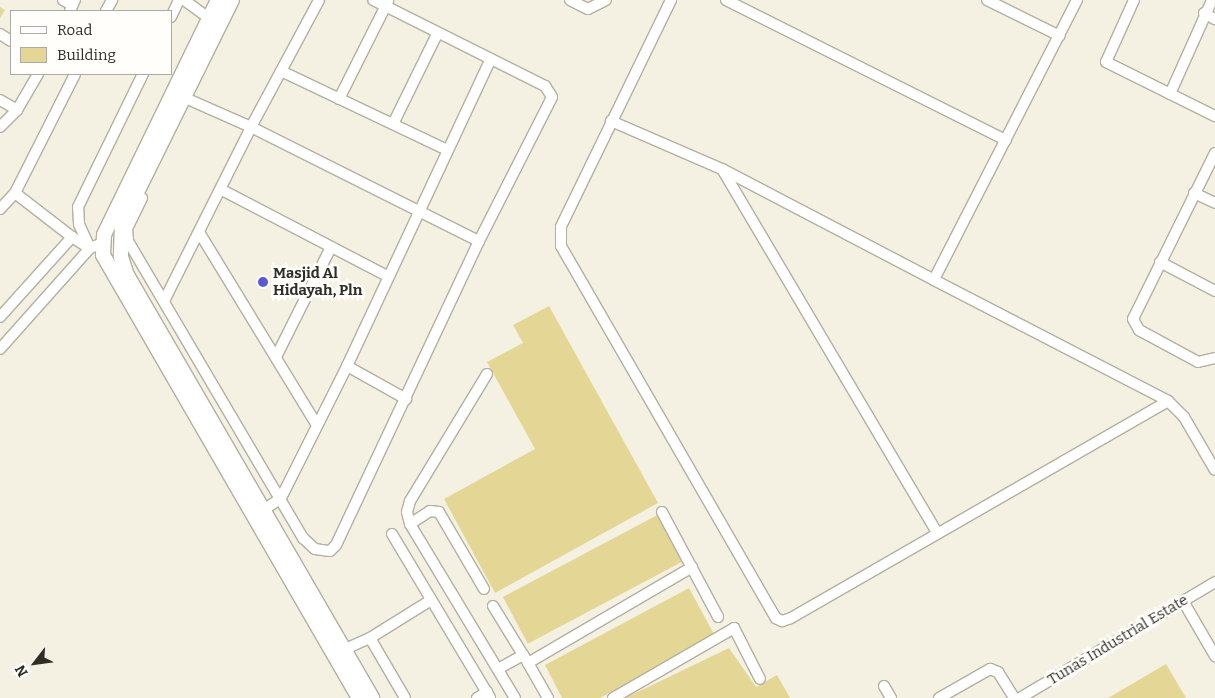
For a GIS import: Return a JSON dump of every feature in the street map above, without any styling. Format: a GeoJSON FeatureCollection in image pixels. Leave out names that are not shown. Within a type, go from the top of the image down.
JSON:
{"type":"FeatureCollection","features":[{"type":"Feature","properties":{"kind":"main road"},"geometry":{"type":"LineString","coordinates":[[218,0],[96,246],[220,450],[262,511],[372,698]]}},
{"type":"Feature","properties":{"kind":"main road"},"geometry":{"type":"LineString","coordinates":[[232,0],[186,99],[122,223],[120,247],[127,275],[220,450],[359,698]]}},
{"type":"Feature","properties":{"kind":"street"},"geometry":{"type":"LineString","coordinates":[[63,0],[72,6]]}},
{"type":"Feature","properties":{"kind":"street"},"geometry":{"type":"LineString","coordinates":[[172,15],[180,0]]}},
{"type":"Feature","properties":{"kind":"street"},"geometry":{"type":"LineString","coordinates":[[184,0],[209,18]]}},
{"type":"Feature","properties":{"kind":"street"},"geometry":{"type":"LineString","coordinates":[[239,0],[186,99],[126,233],[128,241],[308,543],[322,552],[333,549],[406,399],[479,241],[552,97],[545,86],[437,34],[387,3],[373,0]]}},
{"type":"Feature","properties":{"kind":"street"},"geometry":{"type":"LineString","coordinates":[[164,302],[198,232],[222,190],[250,127],[319,0]]}},
{"type":"Feature","properties":{"kind":"street"},"geometry":{"type":"LineString","coordinates":[[570,0],[588,8],[606,0]]}},
{"type":"Feature","properties":{"kind":"street"},"geometry":{"type":"LineString","coordinates":[[671,0],[561,226],[561,246],[771,613],[782,621],[791,618],[937,532],[1168,401]]}},
{"type":"Feature","properties":{"kind":"street"},"geometry":{"type":"LineString","coordinates":[[726,0],[1006,140]]}},
{"type":"Feature","properties":{"kind":"street"},"geometry":{"type":"LineString","coordinates":[[987,0],[1060,36]]}},
{"type":"Feature","properties":{"kind":"street"},"geometry":{"type":"LineString","coordinates":[[934,280],[1077,0]]}},
{"type":"Feature","properties":{"kind":"street"},"geometry":{"type":"LineString","coordinates":[[1134,0],[1106,62],[1215,116]]}},
{"type":"Feature","properties":{"kind":"street"},"geometry":{"type":"LineString","coordinates":[[1170,94],[1204,14],[1212,0]]}},
{"type":"Feature","properties":{"kind":"street"},"geometry":{"type":"LineString","coordinates":[[339,99],[387,3]]}},
{"type":"Feature","properties":{"kind":"street"},"geometry":{"type":"LineString","coordinates":[[1204,14],[1215,19]]}},
{"type":"Feature","properties":{"kind":"street"},"geometry":{"type":"LineString","coordinates":[[392,124],[437,34]]}},
{"type":"Feature","properties":{"kind":"street"},"geometry":{"type":"LineString","coordinates":[[262,511],[281,498],[347,366],[491,59]]}},
{"type":"Feature","properties":{"kind":"street"},"geometry":{"type":"LineString","coordinates":[[281,71],[447,150]]}},
{"type":"Feature","properties":{"kind":"street"},"geometry":{"type":"LineString","coordinates":[[0,127],[17,110],[37,75]]}},
{"type":"Feature","properties":{"kind":"street"},"geometry":{"type":"LineString","coordinates":[[0,209],[15,193],[74,75]]}},
{"type":"Feature","properties":{"kind":"street"},"geometry":{"type":"LineString","coordinates":[[96,246],[79,224],[78,207],[143,75]]}},
{"type":"Feature","properties":{"kind":"street"},"geometry":{"type":"LineString","coordinates":[[186,99],[250,127],[479,241]]}},
{"type":"Feature","properties":{"kind":"street"},"geometry":{"type":"LineString","coordinates":[[0,100],[17,110]]}},
{"type":"Feature","properties":{"kind":"street"},"geometry":{"type":"LineString","coordinates":[[612,121],[722,169],[1168,401],[1192,429],[1215,470]]}},
{"type":"Feature","properties":{"kind":"street"},"geometry":{"type":"LineString","coordinates":[[1215,153],[1134,312],[1136,327],[1198,362],[1215,358]]}},
{"type":"Feature","properties":{"kind":"street"},"geometry":{"type":"LineString","coordinates":[[722,169],[937,532]]}},
{"type":"Feature","properties":{"kind":"street"},"geometry":{"type":"LineString","coordinates":[[222,190],[388,276]]}},
{"type":"Feature","properties":{"kind":"street"},"geometry":{"type":"LineString","coordinates":[[15,193],[72,236],[96,246]]}},
{"type":"Feature","properties":{"kind":"street"},"geometry":{"type":"LineString","coordinates":[[1194,193],[1215,204]]}},
{"type":"Feature","properties":{"kind":"street"},"geometry":{"type":"LineString","coordinates":[[198,232],[317,425]]}},
{"type":"Feature","properties":{"kind":"street"},"geometry":{"type":"LineString","coordinates":[[0,317],[72,236]]}},
{"type":"Feature","properties":{"kind":"street"},"geometry":{"type":"LineString","coordinates":[[0,349],[96,246]]}},
{"type":"Feature","properties":{"kind":"street"},"geometry":{"type":"LineString","coordinates":[[276,357],[331,247]]}},
{"type":"Feature","properties":{"kind":"street"},"geometry":{"type":"LineString","coordinates":[[1160,262],[1215,291]]}},
{"type":"Feature","properties":{"kind":"street"},"geometry":{"type":"LineString","coordinates":[[347,366],[406,399]]}},
{"type":"Feature","properties":{"kind":"street"},"geometry":{"type":"LineString","coordinates":[[487,374],[410,501],[407,512],[410,524],[515,698]]}},
{"type":"Feature","properties":{"kind":"street"},"geometry":{"type":"LineString","coordinates":[[410,524],[430,511],[439,512],[484,589]]}},
{"type":"Feature","properties":{"kind":"street"},"geometry":{"type":"LineString","coordinates":[[662,512],[718,617]]}},
{"type":"Feature","properties":{"kind":"street"},"geometry":{"type":"LineString","coordinates":[[392,534],[488,695],[477,698]]}},
{"type":"Feature","properties":{"kind":"street"},"geometry":{"type":"LineString","coordinates":[[498,669],[526,659],[692,567]]}},
{"type":"Feature","properties":{"kind":"street","name":"Tunas Industrial Estate"},"geometry":{"type":"LineString","coordinates":[[1020,698],[1215,582]]}},
{"type":"Feature","properties":{"kind":"street"},"geometry":{"type":"LineString","coordinates":[[343,650],[370,638],[431,600]]}},
{"type":"Feature","properties":{"kind":"street"},"geometry":{"type":"LineString","coordinates":[[1183,600],[1215,656]]}},
{"type":"Feature","properties":{"kind":"street"},"geometry":{"type":"LineString","coordinates":[[493,606],[548,698]]}},
{"type":"Feature","properties":{"kind":"street"},"geometry":{"type":"LineString","coordinates":[[613,698],[734,628],[760,679]]}},
{"type":"Feature","properties":{"kind":"street"},"geometry":{"type":"LineString","coordinates":[[370,638],[405,698]]}},
{"type":"Feature","properties":{"kind":"street"},"geometry":{"type":"LineString","coordinates":[[939,698],[990,668],[998,672],[1014,698]]}},
{"type":"Feature","properties":{"kind":"street"},"geometry":{"type":"LineString","coordinates":[[884,686],[891,698]]}},
{"type":"Feature","properties":{"kind":"street"},"geometry":{"type":"LineString","coordinates":[[1038,688],[1044,698]]}},
{"type":"Feature","properties":{"kind":"building"},"geometry":{"type":"Polygon","coordinates":[[[0,7],[5,10],[0,18],[0,7]]]}},
{"type":"Feature","properties":{"kind":"building"},"geometry":{"type":"Polygon","coordinates":[[[549,306],[658,503],[495,593],[444,499],[535,449],[487,362],[523,343],[513,325],[549,306]]]}},
{"type":"Feature","properties":{"kind":"building"},"geometry":{"type":"Polygon","coordinates":[[[661,513],[686,560],[528,644],[503,597],[661,513]]]}},
{"type":"Feature","properties":{"kind":"building"},"geometry":{"type":"Polygon","coordinates":[[[689,588],[715,636],[600,698],[562,698],[545,665],[689,588]]]}},
{"type":"Feature","properties":{"kind":"building"},"geometry":{"type":"Polygon","coordinates":[[[729,648],[756,687],[777,675],[790,698],[625,698],[729,648]]]}},
{"type":"Feature","properties":{"kind":"building"},"geometry":{"type":"Polygon","coordinates":[[[1166,664],[1186,698],[1108,698],[1166,664]]]}},
{"type":"Feature","properties":{"kind":"place","name":"Masjid Al Hidayah, Pln"},"geometry":{"type":"Point","coordinates":[263,282]}}]}
